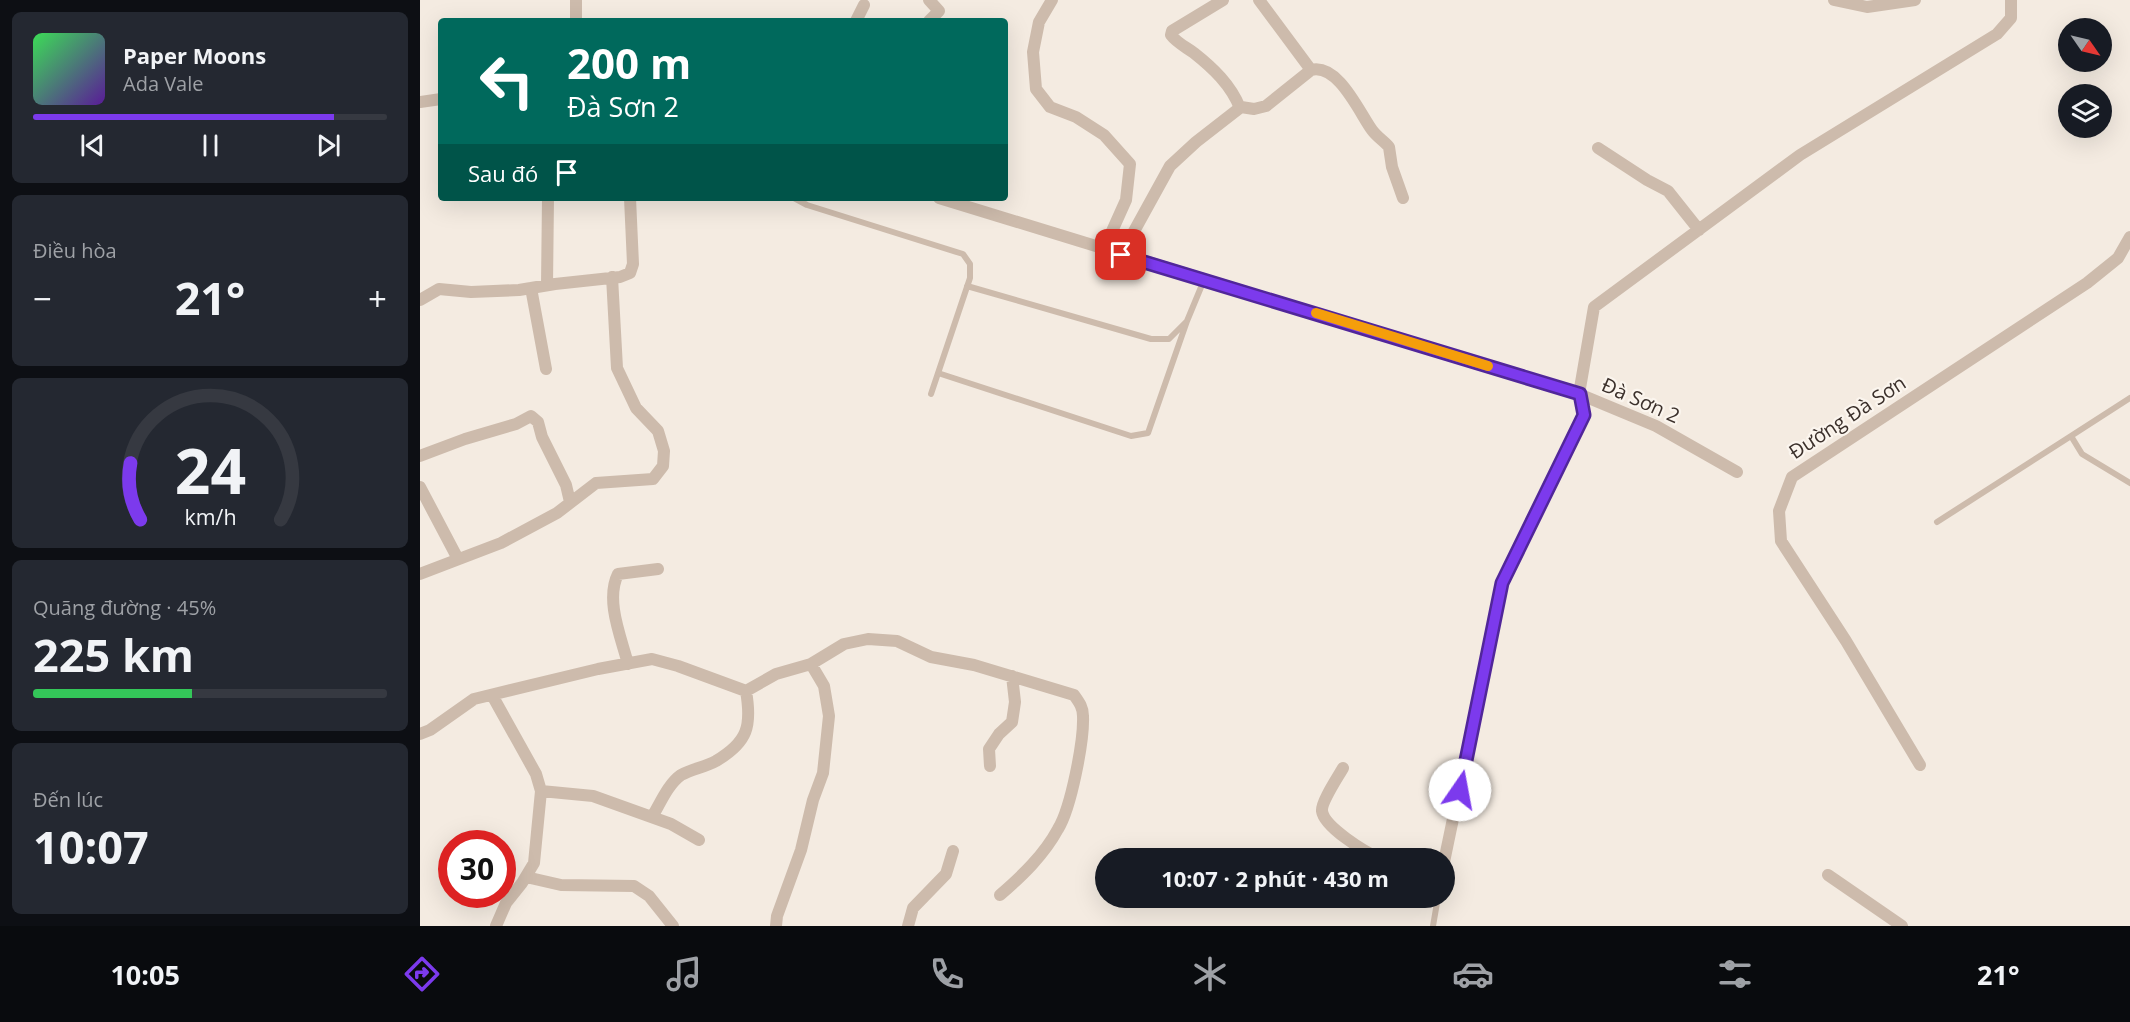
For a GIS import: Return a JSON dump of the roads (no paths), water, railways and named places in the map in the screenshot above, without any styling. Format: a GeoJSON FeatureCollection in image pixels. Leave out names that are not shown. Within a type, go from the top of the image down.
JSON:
{"type":"FeatureCollection","features":[{"type":"Feature","properties":{"kind":"street"},"geometry":{"type":"LineString","coordinates":[[929,0],[939,11],[932,18]]}},
{"type":"Feature","properties":{"kind":"street"},"geometry":{"type":"LineString","coordinates":[[1052,0],[1039,22],[1033,52],[1036,89],[1050,107],[1076,117],[1104,135],[1130,164],[1126,200],[1104,249]]}},
{"type":"Feature","properties":{"kind":"street"},"geometry":{"type":"LineString","coordinates":[[1222,0],[1172,31],[1171,35],[1213,69],[1230,89],[1240,108]]}},
{"type":"Feature","properties":{"kind":"street"},"geometry":{"type":"LineString","coordinates":[[1259,0],[1311,70]]}},
{"type":"Feature","properties":{"kind":"street"},"geometry":{"type":"LineString","coordinates":[[1834,0],[1867,7],[1915,0]]}},
{"type":"Feature","properties":{"kind":"street"},"geometry":{"type":"LineString","coordinates":[[1447,848],[1502,583],[1584,415],[1580,394],[1594,307],[1800,155],[1997,34],[2010,18],[2011,0]]}},
{"type":"Feature","properties":{"kind":"street"},"geometry":{"type":"LineString","coordinates":[[576,18],[579,1]]}},
{"type":"Feature","properties":{"kind":"street"},"geometry":{"type":"LineString","coordinates":[[858,18],[864,5]]}},
{"type":"Feature","properties":{"kind":"street"},"geometry":{"type":"LineString","coordinates":[[1121,255],[1170,166],[1196,142],[1240,108],[1254,109],[1266,106],[1311,70],[1323,69],[1338,79],[1374,133],[1389,147],[1392,167],[1403,198]]}},
{"type":"Feature","properties":{"kind":"street"},"geometry":{"type":"LineString","coordinates":[[420,102],[438,99]]}},
{"type":"Feature","properties":{"kind":"street"},"geometry":{"type":"LineString","coordinates":[[1598,148],[1668,191],[1699,230]]}},
{"type":"Feature","properties":{"kind":"street"},"geometry":{"type":"LineString","coordinates":[[548,201],[548,285]]}},
{"type":"Feature","properties":{"kind":"street"},"geometry":{"type":"LineString","coordinates":[[421,299],[439,289],[471,292],[531,288],[612,278],[630,273],[633,264],[630,201]]}},
{"type":"Feature","properties":{"kind":"street","name":"Đà Sơn 2"},"geometry":{"type":"LineString","coordinates":[[949,201],[1580,394],[1656,426],[1737,472]]}},
{"type":"Feature","properties":{"kind":"street","name":"Đường Đà Sơn"},"geometry":{"type":"LineString","coordinates":[[1920,765],[1846,641],[1782,541],[1779,511],[1792,477],[2087,283],[2118,258],[2130,237]]}},
{"type":"Feature","properties":{"kind":"street"},"geometry":{"type":"LineString","coordinates":[[420,574],[501,543],[557,513],[596,483],[653,479],[663,466],[664,451],[658,431],[636,408],[617,369],[612,278]]}},
{"type":"Feature","properties":{"kind":"street"},"geometry":{"type":"LineString","coordinates":[[531,288],[546,369]]}},
{"type":"Feature","properties":{"kind":"street"},"geometry":{"type":"LineString","coordinates":[[420,456],[465,439],[516,424],[531,416],[538,422],[542,437],[566,484],[570,502]]}},
{"type":"Feature","properties":{"kind":"street"},"geometry":{"type":"LineString","coordinates":[[420,487],[458,559]]}},
{"type":"Feature","properties":{"kind":"street"},"geometry":{"type":"LineString","coordinates":[[628,664],[615,615],[612,584],[618,574],[658,569]]}},
{"type":"Feature","properties":{"kind":"street"},"geometry":{"type":"LineString","coordinates":[[420,734],[430,730],[474,699],[598,669],[652,659],[746,690],[776,674],[811,664],[844,644],[868,639],[897,641],[931,657],[952,660],[1074,695],[1081,703],[1083,716],[1072,790],[1059,828],[1023,874],[1000,895]]}},
{"type":"Feature","properties":{"kind":"street"},"geometry":{"type":"LineString","coordinates":[[776,926],[777,916],[801,850],[813,800],[823,773],[829,716],[824,686],[811,664]]}},
{"type":"Feature","properties":{"kind":"street"},"geometry":{"type":"LineString","coordinates":[[990,766],[989,749],[999,734],[1012,722],[1015,702],[1012,676]]}},
{"type":"Feature","properties":{"kind":"street"},"geometry":{"type":"LineString","coordinates":[[652,818],[670,788],[681,776],[716,761],[740,742],[748,728],[750,711],[746,690]]}},
{"type":"Feature","properties":{"kind":"street"},"geometry":{"type":"LineString","coordinates":[[492,695],[527,758],[542,791],[534,863],[506,903],[496,926]]}},
{"type":"Feature","properties":{"kind":"street"},"geometry":{"type":"LineString","coordinates":[[1343,768],[1323,805],[1322,812],[1345,838],[1359,848]]}},
{"type":"Feature","properties":{"kind":"street"},"geometry":{"type":"LineString","coordinates":[[542,791],[593,796],[671,824],[699,840]]}},
{"type":"Feature","properties":{"kind":"street"},"geometry":{"type":"LineString","coordinates":[[908,926],[914,908],[946,874],[953,851]]}},
{"type":"Feature","properties":{"kind":"street"},"geometry":{"type":"LineString","coordinates":[[1828,875],[1902,926]]}},
{"type":"Feature","properties":{"kind":"street"},"geometry":{"type":"LineString","coordinates":[[526,877],[561,885],[634,886],[648,896],[673,926]]}},
{"type":"Feature","properties":{"kind":"lane"},"geometry":{"type":"LineString","coordinates":[[800,201],[963,254],[970,264],[970,278],[931,394]]}},
{"type":"Feature","properties":{"kind":"lane"},"geometry":{"type":"LineString","coordinates":[[938,373],[1131,436],[1148,433],[1187,321],[1204,280]]}},
{"type":"Feature","properties":{"kind":"lane"},"geometry":{"type":"LineString","coordinates":[[967,286],[1151,339],[1169,339],[1187,321]]}},
{"type":"Feature","properties":{"kind":"lane"},"geometry":{"type":"LineString","coordinates":[[1937,522],[2130,398]]}},
{"type":"Feature","properties":{"kind":"lane"},"geometry":{"type":"LineString","coordinates":[[2070,436],[2082,454],[2130,483]]}},
{"type":"Feature","properties":{"kind":"lane"},"geometry":{"type":"LineString","coordinates":[[1432,926],[1436,908]]}}]}
